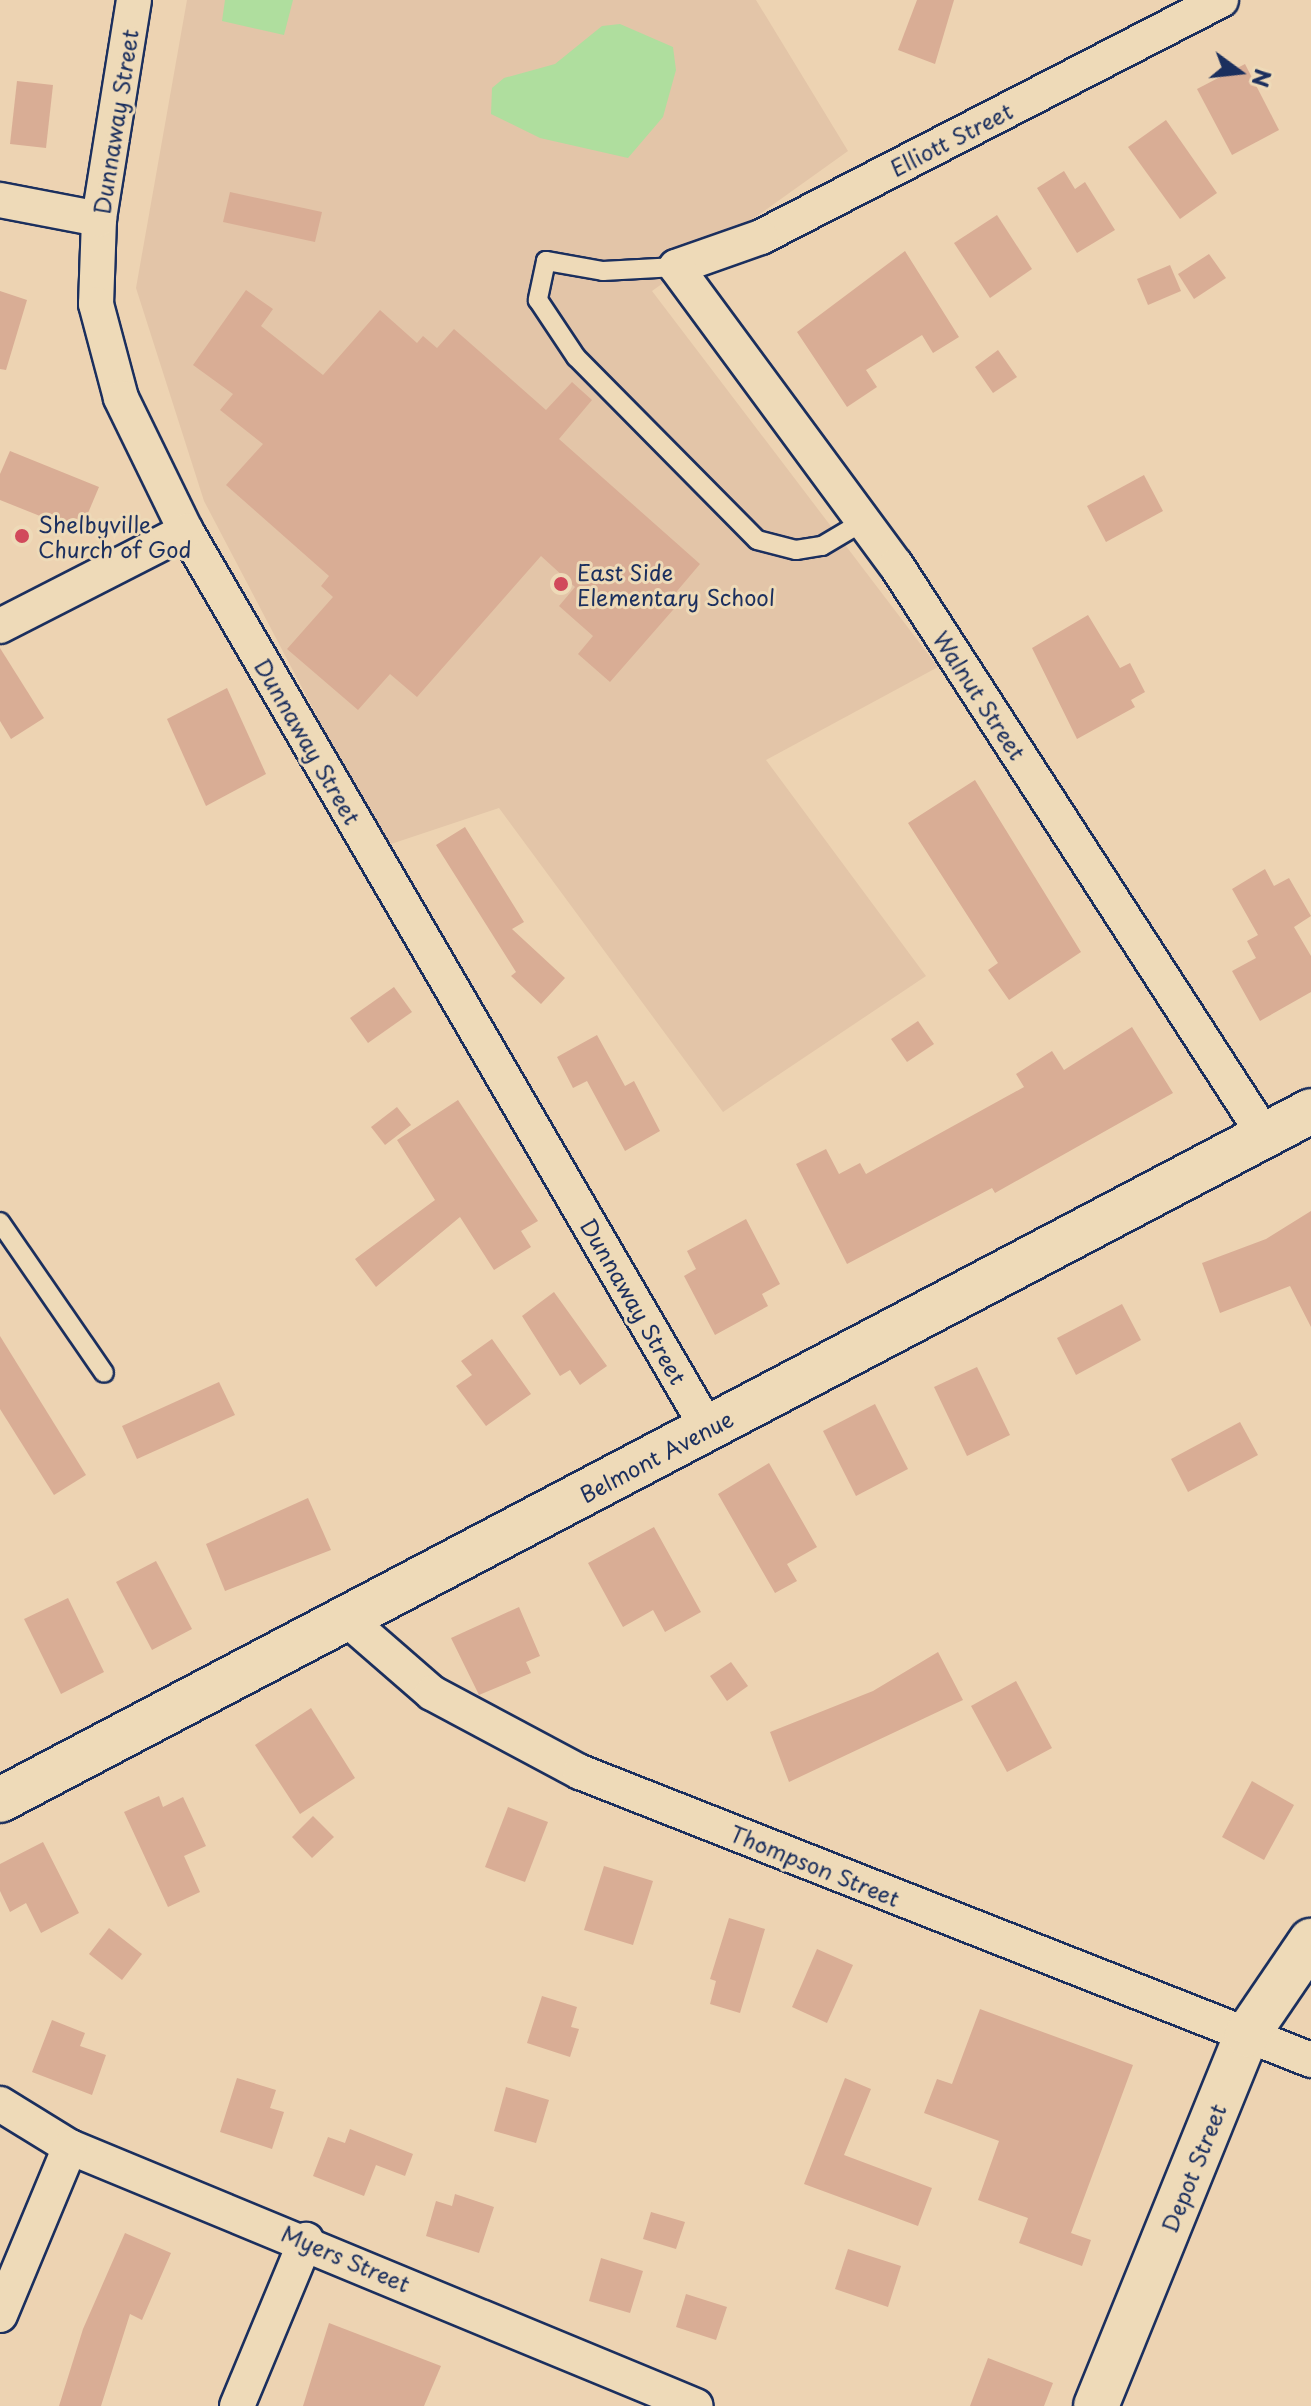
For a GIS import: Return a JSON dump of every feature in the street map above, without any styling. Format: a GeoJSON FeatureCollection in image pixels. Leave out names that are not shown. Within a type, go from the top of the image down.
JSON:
{"type":"FeatureCollection","features":[{"type":"Feature","properties":{"kind":"main road","name":"Belmont Avenue"},"geometry":{"type":"LineString","coordinates":[[0,1800],[348,1620],[1311,1111]]}},
{"type":"Feature","properties":{"kind":"main road","name":"Depot Street"},"geometry":{"type":"LineString","coordinates":[[1096,2406],[1247,2035],[1311,1941]]}},
{"type":"Feature","properties":{"kind":"street","name":"Dunnaway Street"},"geometry":{"type":"LineString","coordinates":[[134,0],[99,219],[96,304],[105,350],[121,398],[186,531],[708,1429]]}},
{"type":"Feature","properties":{"kind":"street","name":"Elliott Street"},"geometry":{"type":"LineString","coordinates":[[676,267],[761,237],[1181,8],[1221,0]]}},
{"type":"Feature","properties":{"kind":"street"},"geometry":{"type":"LineString","coordinates":[[0,200],[99,219]]}},
{"type":"Feature","properties":{"kind":"street","name":"Walnut Street"},"geometry":{"type":"LineString","coordinates":[[676,267],[864,521],[1265,1136]]}},
{"type":"Feature","properties":{"kind":"street"},"geometry":{"type":"LineString","coordinates":[[0,626],[186,531]]}},
{"type":"Feature","properties":{"kind":"street","name":"Thompson Street"},"geometry":{"type":"LineString","coordinates":[[348,1620],[432,1693],[580,1772],[1311,2060]]}},
{"type":"Feature","properties":{"kind":"street","name":"Myers Street"},"geometry":{"type":"LineString","coordinates":[[0,2104],[70,2147],[306,2240],[696,2406]]}},
{"type":"Feature","properties":{"kind":"street"},"geometry":{"type":"LineString","coordinates":[[0,2315],[70,2147]]}},
{"type":"Feature","properties":{"kind":"street"},"geometry":{"type":"LineString","coordinates":[[237,2406],[306,2240]]}},
{"type":"Feature","properties":{"kind":"lane"},"geometry":{"type":"LineString","coordinates":[[676,267],[603,271],[546,261],[538,300],[576,357],[757,540],[796,550],[822,546],[864,521]]}},
{"type":"Feature","properties":{"kind":"lane"},"geometry":{"type":"LineString","coordinates":[[0,1222],[104,1373]]}},
{"type":"Feature","properties":{"kind":"shaded area","name":"East Side Elementary School"},"geometry":{"type":"Polygon","coordinates":[[[187,0],[756,0],[848,151],[652,291],[938,667],[766,760],[926,976],[723,1112],[499,808],[385,846],[204,501],[136,288],[187,0]]]}},
{"type":"Feature","properties":{"kind":"green space"},"geometry":{"type":"Polygon","coordinates":[[[225,0],[293,0],[284,35],[222,21],[225,0]]]}},
{"type":"Feature","properties":{"kind":"green space"},"geometry":{"type":"Polygon","coordinates":[[[620,24],[673,47],[676,70],[663,117],[628,158],[540,138],[491,114],[492,88],[504,78],[555,64],[602,26],[620,24]]]}},
{"type":"Feature","properties":{"kind":"building"},"geometry":{"type":"Polygon","coordinates":[[[917,0],[954,0],[935,64],[898,50],[917,0]]]}},
{"type":"Feature","properties":{"kind":"building"},"geometry":{"type":"Polygon","coordinates":[[[1245,64],[1279,130],[1232,155],[1197,89],[1245,64]]]}},
{"type":"Feature","properties":{"kind":"building"},"geometry":{"type":"Polygon","coordinates":[[[17,81],[53,85],[46,148],[10,144],[17,81]]]}},
{"type":"Feature","properties":{"kind":"building"},"geometry":{"type":"Polygon","coordinates":[[[1166,120],[1217,193],[1180,219],[1128,147],[1166,120]]]}},
{"type":"Feature","properties":{"kind":"building"},"geometry":{"type":"Polygon","coordinates":[[[1064,171],[1075,189],[1085,182],[1115,230],[1077,253],[1037,188],[1064,171]]]}},
{"type":"Feature","properties":{"kind":"building"},"geometry":{"type":"Polygon","coordinates":[[[230,192],[322,212],[315,242],[223,222],[230,192]]]}},
{"type":"Feature","properties":{"kind":"building"},"geometry":{"type":"Polygon","coordinates":[[[997,215],[1032,269],[990,298],[954,243],[997,215]]]}},
{"type":"Feature","properties":{"kind":"building"},"geometry":{"type":"Polygon","coordinates":[[[905,251],[959,337],[933,353],[922,335],[866,370],[877,387],[847,407],[797,332],[905,251]]]}},
{"type":"Feature","properties":{"kind":"building"},"geometry":{"type":"Polygon","coordinates":[[[1209,254],[1226,278],[1194,299],[1178,274],[1209,254]]]}},
{"type":"Feature","properties":{"kind":"building"},"geometry":{"type":"Polygon","coordinates":[[[1170,265],[1181,291],[1148,305],[1137,279],[1170,265]]]}},
{"type":"Feature","properties":{"kind":"building"},"geometry":{"type":"Polygon","coordinates":[[[246,290],[273,309],[261,326],[323,375],[380,310],[417,343],[423,336],[437,348],[454,329],[546,410],[572,382],[592,400],[559,439],[700,564],[672,597],[679,603],[610,682],[578,654],[593,636],[559,606],[575,587],[541,556],[417,697],[390,674],[358,710],[287,649],[333,597],[321,586],[329,576],[226,485],[263,444],[220,410],[233,394],[193,365],[246,290]]]}},
{"type":"Feature","properties":{"kind":"building"},"geometry":{"type":"Polygon","coordinates":[[[0,291],[27,300],[6,370],[0,369],[0,291]]]}},
{"type":"Feature","properties":{"kind":"building"},"geometry":{"type":"Polygon","coordinates":[[[998,350],[1017,377],[993,393],[975,367],[998,350]]]}},
{"type":"Feature","properties":{"kind":"building"},"geometry":{"type":"Polygon","coordinates":[[[10,451],[99,487],[80,532],[0,500],[0,474],[10,451]]]}},
{"type":"Feature","properties":{"kind":"building"},"geometry":{"type":"Polygon","coordinates":[[[1144,475],[1163,511],[1106,542],[1087,506],[1144,475]]]}},
{"type":"Feature","properties":{"kind":"building"},"geometry":{"type":"Polygon","coordinates":[[[1088,615],[1120,668],[1130,663],[1145,692],[1131,700],[1135,707],[1077,739],[1032,648],[1088,615]]]}},
{"type":"Feature","properties":{"kind":"building"},"geometry":{"type":"Polygon","coordinates":[[[0,648],[44,718],[11,739],[0,721],[0,648]]]}},
{"type":"Feature","properties":{"kind":"building"},"geometry":{"type":"Polygon","coordinates":[[[227,688],[266,774],[206,806],[167,719],[227,688]]]}},
{"type":"Feature","properties":{"kind":"building"},"geometry":{"type":"Polygon","coordinates":[[[975,780],[1081,952],[1009,1000],[988,970],[998,963],[908,823],[975,780]]]}},
{"type":"Feature","properties":{"kind":"building"},"geometry":{"type":"Polygon","coordinates":[[[465,827],[524,922],[512,929],[565,978],[541,1004],[511,976],[516,972],[436,845],[465,827]]]}},
{"type":"Feature","properties":{"kind":"building"},"geometry":{"type":"Polygon","coordinates":[[[1265,869],[1274,886],[1289,878],[1311,916],[1294,927],[1311,956],[1311,992],[1260,1021],[1232,971],[1256,958],[1247,941],[1258,935],[1232,889],[1265,869]]]}},
{"type":"Feature","properties":{"kind":"building"},"geometry":{"type":"Polygon","coordinates":[[[394,987],[412,1012],[368,1043],[350,1018],[394,987]]]}},
{"type":"Feature","properties":{"kind":"building"},"geometry":{"type":"Polygon","coordinates":[[[918,1021],[934,1044],[907,1062],[891,1039],[918,1021]]]}},
{"type":"Feature","properties":{"kind":"building"},"geometry":{"type":"Polygon","coordinates":[[[1132,1027],[1173,1093],[995,1193],[992,1188],[847,1264],[796,1164],[826,1149],[839,1174],[860,1163],[866,1174],[1024,1087],[1016,1074],[1052,1051],[1064,1070],[1132,1027]]]}},
{"type":"Feature","properties":{"kind":"building"},"geometry":{"type":"Polygon","coordinates":[[[597,1035],[625,1086],[634,1081],[660,1131],[625,1151],[587,1081],[573,1088],[557,1057],[597,1035]]]}},
{"type":"Feature","properties":{"kind":"building"},"geometry":{"type":"Polygon","coordinates":[[[458,1100],[538,1221],[521,1231],[531,1247],[494,1270],[460,1217],[376,1287],[355,1259],[435,1200],[397,1140],[458,1100]]]}},
{"type":"Feature","properties":{"kind":"building"},"geometry":{"type":"Polygon","coordinates":[[[397,1107],[411,1125],[385,1145],[371,1127],[397,1107]]]}},
{"type":"Feature","properties":{"kind":"building"},"geometry":{"type":"Polygon","coordinates":[[[1311,1211],[1311,1327],[1290,1286],[1220,1313],[1202,1263],[1266,1239],[1311,1211]]]}},
{"type":"Feature","properties":{"kind":"building"},"geometry":{"type":"Polygon","coordinates":[[[746,1219],[780,1284],[762,1294],[768,1306],[715,1335],[684,1276],[696,1269],[687,1251],[746,1219]]]}},
{"type":"Feature","properties":{"kind":"building"},"geometry":{"type":"Polygon","coordinates":[[[554,1292],[607,1366],[580,1385],[570,1370],[560,1376],[522,1316],[554,1292]]]}},
{"type":"Feature","properties":{"kind":"building"},"geometry":{"type":"Polygon","coordinates":[[[1122,1304],[1141,1340],[1076,1375],[1057,1338],[1122,1304]]]}},
{"type":"Feature","properties":{"kind":"building"},"geometry":{"type":"Polygon","coordinates":[[[0,1336],[86,1475],[54,1495],[0,1409],[0,1336]]]}},
{"type":"Feature","properties":{"kind":"building"},"geometry":{"type":"Polygon","coordinates":[[[492,1339],[531,1394],[486,1426],[456,1386],[472,1375],[461,1361],[492,1339]]]}},
{"type":"Feature","properties":{"kind":"building"},"geometry":{"type":"Polygon","coordinates":[[[977,1367],[1010,1435],[967,1456],[934,1387],[977,1367]]]}},
{"type":"Feature","properties":{"kind":"building"},"geometry":{"type":"Polygon","coordinates":[[[219,1382],[235,1415],[137,1459],[122,1426],[219,1382]]]}},
{"type":"Feature","properties":{"kind":"building"},"geometry":{"type":"Polygon","coordinates":[[[875,1404],[908,1469],[856,1496],[823,1431],[875,1404]]]}},
{"type":"Feature","properties":{"kind":"building"},"geometry":{"type":"Polygon","coordinates":[[[1240,1422],[1258,1455],[1188,1492],[1171,1459],[1240,1422]]]}},
{"type":"Feature","properties":{"kind":"building"},"geometry":{"type":"Polygon","coordinates":[[[769,1463],[817,1547],[787,1564],[797,1581],[775,1593],[718,1494],[769,1463]]]}},
{"type":"Feature","properties":{"kind":"building"},"geometry":{"type":"Polygon","coordinates":[[[308,1498],[331,1550],[225,1591],[206,1544],[308,1498]]]}},
{"type":"Feature","properties":{"kind":"building"},"geometry":{"type":"Polygon","coordinates":[[[654,1527],[701,1612],[665,1632],[653,1610],[623,1627],[588,1563],[654,1527]]]}},
{"type":"Feature","properties":{"kind":"building"},"geometry":{"type":"Polygon","coordinates":[[[156,1561],[192,1629],[152,1650],[116,1582],[156,1561]]]}},
{"type":"Feature","properties":{"kind":"building"},"geometry":{"type":"Polygon","coordinates":[[[68,1598],[104,1672],[61,1694],[24,1619],[68,1598]]]}},
{"type":"Feature","properties":{"kind":"building"},"geometry":{"type":"Polygon","coordinates":[[[519,1607],[540,1656],[526,1662],[531,1673],[479,1695],[451,1638],[519,1607]]]}},
{"type":"Feature","properties":{"kind":"building"},"geometry":{"type":"Polygon","coordinates":[[[938,1652],[963,1700],[789,1782],[770,1732],[873,1691],[938,1652]]]}},
{"type":"Feature","properties":{"kind":"building"},"geometry":{"type":"Polygon","coordinates":[[[731,1662],[748,1686],[727,1701],[710,1676],[731,1662]]]}},
{"type":"Feature","properties":{"kind":"building"},"geometry":{"type":"Polygon","coordinates":[[[1016,1681],[1052,1748],[1007,1772],[971,1706],[1016,1681]]]}},
{"type":"Feature","properties":{"kind":"building"},"geometry":{"type":"Polygon","coordinates":[[[311,1708],[355,1778],[300,1814],[255,1745],[311,1708]]]}},
{"type":"Feature","properties":{"kind":"building"},"geometry":{"type":"Polygon","coordinates":[[[1252,1781],[1294,1805],[1264,1860],[1222,1837],[1252,1781]]]}},
{"type":"Feature","properties":{"kind":"building"},"geometry":{"type":"Polygon","coordinates":[[[159,1796],[163,1807],[183,1797],[206,1846],[184,1856],[200,1892],[168,1907],[124,1812],[159,1796]]]}},
{"type":"Feature","properties":{"kind":"building"},"geometry":{"type":"Polygon","coordinates":[[[508,1807],[548,1822],[525,1882],[485,1867],[508,1807]]]}},
{"type":"Feature","properties":{"kind":"building"},"geometry":{"type":"Polygon","coordinates":[[[313,1816],[334,1837],[312,1858],[292,1837],[313,1816]]]}},
{"type":"Feature","properties":{"kind":"building"},"geometry":{"type":"Polygon","coordinates":[[[43,1842],[79,1913],[41,1933],[26,1903],[10,1912],[0,1891],[0,1864],[43,1842]]]}},
{"type":"Feature","properties":{"kind":"building"},"geometry":{"type":"Polygon","coordinates":[[[604,1866],[653,1881],[633,1945],[584,1930],[604,1866]]]}},
{"type":"Feature","properties":{"kind":"building"},"geometry":{"type":"Polygon","coordinates":[[[729,1918],[765,1929],[740,2013],[710,2004],[716,1981],[710,1979],[729,1918]]]}},
{"type":"Feature","properties":{"kind":"building"},"geometry":{"type":"Polygon","coordinates":[[[109,1928],[142,1954],[122,1980],[89,1954],[109,1928]]]}},
{"type":"Feature","properties":{"kind":"building"},"geometry":{"type":"Polygon","coordinates":[[[817,1949],[853,1965],[827,2023],[792,2007],[817,1949]]]}},
{"type":"Feature","properties":{"kind":"building"},"geometry":{"type":"Polygon","coordinates":[[[542,1996],[577,2007],[571,2027],[579,2029],[570,2057],[527,2043],[542,1996]]]}},
{"type":"Feature","properties":{"kind":"building"},"geometry":{"type":"Polygon","coordinates":[[[980,2009],[1133,2065],[1071,2233],[1091,2240],[1082,2266],[1019,2243],[1028,2218],[978,2200],[999,2141],[924,2113],[937,2079],[952,2084],[980,2009]]]}},
{"type":"Feature","properties":{"kind":"building"},"geometry":{"type":"Polygon","coordinates":[[[52,2020],[85,2033],[80,2046],[106,2055],[92,2095],[32,2072],[52,2020]]]}},
{"type":"Feature","properties":{"kind":"building"},"geometry":{"type":"Polygon","coordinates":[[[237,2078],[276,2090],[270,2108],[284,2112],[272,2149],[220,2132],[237,2078]]]}},
{"type":"Feature","properties":{"kind":"building"},"geometry":{"type":"Polygon","coordinates":[[[845,2078],[871,2089],[844,2155],[932,2188],[918,2226],[804,2184],[845,2078]]]}},
{"type":"Feature","properties":{"kind":"building"},"geometry":{"type":"Polygon","coordinates":[[[506,2087],[549,2100],[536,2143],[494,2131],[506,2087]]]}},
{"type":"Feature","properties":{"kind":"building"},"geometry":{"type":"Polygon","coordinates":[[[350,2129],[413,2154],[405,2176],[376,2165],[364,2196],[313,2176],[328,2137],[345,2143],[350,2129]]]}},
{"type":"Feature","properties":{"kind":"building"},"geometry":{"type":"Polygon","coordinates":[[[455,2194],[494,2207],[479,2253],[426,2236],[436,2201],[452,2206],[455,2194]]]}},
{"type":"Feature","properties":{"kind":"building"},"geometry":{"type":"Polygon","coordinates":[[[651,2212],[685,2222],[676,2249],[643,2239],[651,2212]]]}},
{"type":"Feature","properties":{"kind":"building"},"geometry":{"type":"Polygon","coordinates":[[[125,2233],[171,2253],[142,2320],[130,2314],[101,2406],[59,2406],[83,2329],[125,2233]]]}},
{"type":"Feature","properties":{"kind":"building"},"geometry":{"type":"Polygon","coordinates":[[[848,2249],[901,2266],[888,2307],[835,2289],[848,2249]]]}},
{"type":"Feature","properties":{"kind":"building"},"geometry":{"type":"Polygon","coordinates":[[[601,2258],[643,2271],[630,2313],[589,2301],[601,2258]]]}},
{"type":"Feature","properties":{"kind":"building"},"geometry":{"type":"Polygon","coordinates":[[[686,2294],[727,2307],[716,2340],[676,2327],[686,2294]]]}},
{"type":"Feature","properties":{"kind":"building"},"geometry":{"type":"Polygon","coordinates":[[[329,2323],[441,2366],[424,2406],[303,2406],[329,2323]]]}},
{"type":"Feature","properties":{"kind":"building"},"geometry":{"type":"Polygon","coordinates":[[[988,2358],[1053,2383],[1044,2406],[970,2406],[988,2358]]]}},
{"type":"Feature","properties":{"kind":"place","name":"Shelbyville Church of God"},"geometry":{"type":"Point","coordinates":[22,536]}},
{"type":"Feature","properties":{"kind":"place","name":"East Side Elementary School"},"geometry":{"type":"Point","coordinates":[561,584]}}]}
